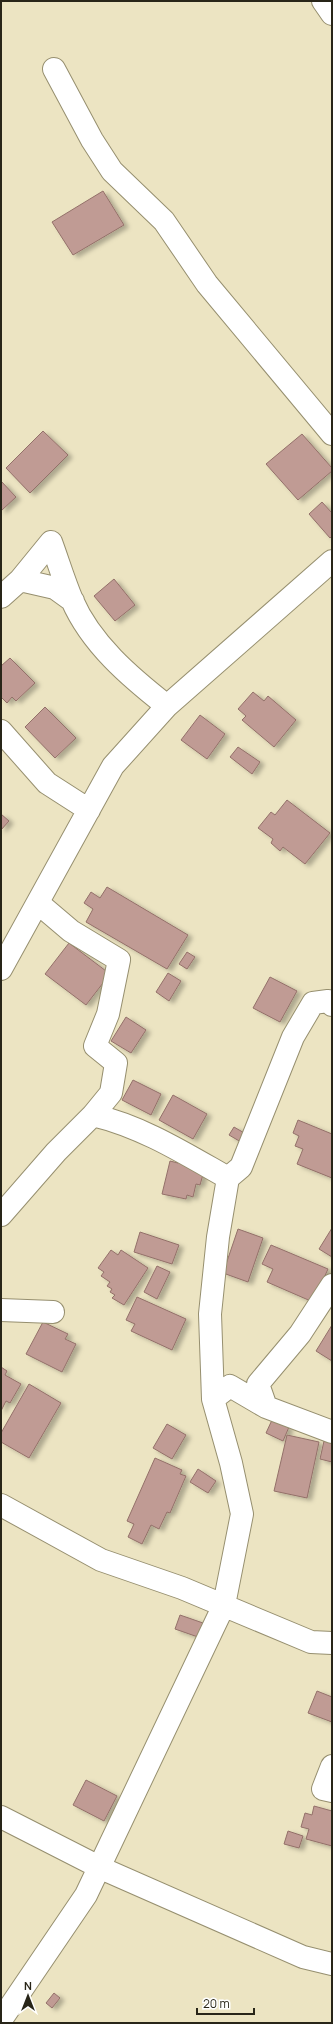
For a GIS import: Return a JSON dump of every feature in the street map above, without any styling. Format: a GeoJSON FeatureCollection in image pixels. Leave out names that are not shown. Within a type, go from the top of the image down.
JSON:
{"type":"FeatureCollection","features":[{"type":"Feature","properties":{"kind":"street"},"geometry":{"type":"LineString","coordinates":[[324,1],[332,14]]}},
{"type":"Feature","properties":{"kind":"street"},"geometry":{"type":"LineString","coordinates":[[54,69],[92,140],[112,171],[164,221],[207,284],[332,434]]}},
{"type":"Feature","properties":{"kind":"street"},"geometry":{"type":"LineString","coordinates":[[1,597],[20,580],[51,542],[73,601],[94,637],[133,680],[168,706]]}},
{"type":"Feature","properties":{"kind":"street"},"geometry":{"type":"LineString","coordinates":[[1,969],[113,766],[168,706],[332,561]]}},
{"type":"Feature","properties":{"kind":"street"},"geometry":{"type":"LineString","coordinates":[[20,580],[55,588],[73,601]]}},
{"type":"Feature","properties":{"kind":"street"},"geometry":{"type":"LineString","coordinates":[[1,731],[47,783],[89,810]]}},
{"type":"Feature","properties":{"kind":"street"},"geometry":{"type":"LineString","coordinates":[[1,1215],[56,1152],[94,1115],[111,1093],[116,1063],[95,1046],[108,1014],[119,960],[71,931],[38,903]]}},
{"type":"Feature","properties":{"kind":"street"},"geometry":{"type":"LineString","coordinates":[[1,2020],[86,1895],[224,1605],[242,1514],[231,1463],[213,1399],[210,1314],[218,1237],[228,1178],[240,1167],[293,1037],[313,1003],[328,1001],[332,1005]]}},
{"type":"Feature","properties":{"kind":"street"},"geometry":{"type":"LineString","coordinates":[[94,1115],[118,1121],[164,1141],[228,1178]]}},
{"type":"Feature","properties":{"kind":"street"},"geometry":{"type":"LineString","coordinates":[[266,1407],[258,1384],[300,1334],[332,1285]]}},
{"type":"Feature","properties":{"kind":"street"},"geometry":{"type":"LineString","coordinates":[[1,1310],[53,1312]]}},
{"type":"Feature","properties":{"kind":"street"},"geometry":{"type":"LineString","coordinates":[[213,1399],[230,1386],[266,1407],[332,1432]]}},
{"type":"Feature","properties":{"kind":"street"},"geometry":{"type":"LineString","coordinates":[[1,1506],[101,1560],[182,1588],[311,1642],[330,1644]]}},
{"type":"Feature","properties":{"kind":"street"},"geometry":{"type":"LineString","coordinates":[[332,1766],[323,1789],[332,1791]]}},
{"type":"Feature","properties":{"kind":"street"},"geometry":{"type":"LineString","coordinates":[[1,1817],[100,1867],[302,1957],[332,1964]]}},
{"type":"Feature","properties":{"kind":"building"},"geometry":{"type":"Polygon","coordinates":[[[103,191],[124,225],[73,255],[52,222],[103,191]]]}},
{"type":"Feature","properties":{"kind":"building"},"geometry":{"type":"Polygon","coordinates":[[[43,431],[68,455],[30,493],[6,468],[43,431]]]}},
{"type":"Feature","properties":{"kind":"building"},"geometry":{"type":"Polygon","coordinates":[[[302,434],[332,468],[332,471],[298,500],[266,464],[302,434]]]}},
{"type":"Feature","properties":{"kind":"building"},"geometry":{"type":"Polygon","coordinates":[[[1,481],[16,497],[1,511],[1,481]]]}},
{"type":"Feature","properties":{"kind":"building"},"geometry":{"type":"Polygon","coordinates":[[[322,502],[332,513],[332,536],[330,538],[309,514],[322,502]]]}},
{"type":"Feature","properties":{"kind":"building"},"geometry":{"type":"Polygon","coordinates":[[[114,579],[135,605],[115,621],[94,596],[114,579]]]}},
{"type":"Feature","properties":{"kind":"building"},"geometry":{"type":"Polygon","coordinates":[[[10,658],[35,683],[16,701],[12,697],[7,703],[1,697],[1,666],[10,658]]]}},
{"type":"Feature","properties":{"kind":"building"},"geometry":{"type":"Polygon","coordinates":[[[253,692],[264,701],[268,696],[296,720],[274,747],[242,720],[246,716],[238,709],[253,692]]]}},
{"type":"Feature","properties":{"kind":"building"},"geometry":{"type":"Polygon","coordinates":[[[45,707],[76,738],[55,758],[25,727],[45,707]]]}},
{"type":"Feature","properties":{"kind":"building"},"geometry":{"type":"Polygon","coordinates":[[[200,715],[225,734],[207,759],[181,740],[200,715]]]}},
{"type":"Feature","properties":{"kind":"building"},"geometry":{"type":"Polygon","coordinates":[[[238,747],[260,762],[252,774],[230,757],[238,747]]]}},
{"type":"Feature","properties":{"kind":"building"},"geometry":{"type":"Polygon","coordinates":[[[287,800],[330,833],[305,864],[283,847],[280,851],[271,843],[273,839],[258,828],[271,812],[275,815],[287,800]]]}},
{"type":"Feature","properties":{"kind":"building"},"geometry":{"type":"Polygon","coordinates":[[[1,814],[9,821],[1,830],[1,814]]]}},
{"type":"Feature","properties":{"kind":"building"},"geometry":{"type":"Polygon","coordinates":[[[107,887],[188,935],[167,969],[86,922],[93,909],[84,903],[91,892],[100,898],[107,887]]]}},
{"type":"Feature","properties":{"kind":"building"},"geometry":{"type":"Polygon","coordinates":[[[69,943],[110,974],[86,1005],[45,974],[69,943]]]}},
{"type":"Feature","properties":{"kind":"building"},"geometry":{"type":"Polygon","coordinates":[[[187,952],[195,957],[187,969],[179,964],[187,952]]]}},
{"type":"Feature","properties":{"kind":"building"},"geometry":{"type":"Polygon","coordinates":[[[168,973],[181,981],[169,1001],[156,992],[168,973]]]}},
{"type":"Feature","properties":{"kind":"building"},"geometry":{"type":"Polygon","coordinates":[[[270,977],[297,991],[280,1022],[253,1008],[270,977]]]}},
{"type":"Feature","properties":{"kind":"building"},"geometry":{"type":"Polygon","coordinates":[[[126,1017],[146,1030],[131,1053],[111,1041],[126,1017]]]}},
{"type":"Feature","properties":{"kind":"building"},"geometry":{"type":"Polygon","coordinates":[[[133,1080],[161,1094],[151,1115],[122,1100],[133,1080]]]}},
{"type":"Feature","properties":{"kind":"building"},"geometry":{"type":"Polygon","coordinates":[[[173,1095],[207,1114],[193,1139],[159,1120],[173,1095]]]}},
{"type":"Feature","properties":{"kind":"building"},"geometry":{"type":"Polygon","coordinates":[[[298,1120],[332,1134],[332,1178],[297,1164],[303,1149],[295,1146],[299,1136],[293,1133],[298,1120]]]}},
{"type":"Feature","properties":{"kind":"building"},"geometry":{"type":"Polygon","coordinates":[[[234,1127],[246,1134],[241,1142],[229,1135],[234,1127]]]}},
{"type":"Feature","properties":{"kind":"building"},"geometry":{"type":"Polygon","coordinates":[[[179,1159],[204,1171],[200,1185],[196,1184],[193,1197],[187,1195],[186,1199],[162,1194],[170,1161],[178,1163],[179,1159]]]}},
{"type":"Feature","properties":{"kind":"building"},"geometry":{"type":"Polygon","coordinates":[[[332,1228],[332,1257],[319,1249],[332,1228]]]}},
{"type":"Feature","properties":{"kind":"building"},"geometry":{"type":"Polygon","coordinates":[[[238,1229],[263,1238],[248,1282],[223,1273],[238,1229]]]}},
{"type":"Feature","properties":{"kind":"building"},"geometry":{"type":"Polygon","coordinates":[[[140,1232],[179,1245],[172,1264],[134,1252],[140,1232]]]}},
{"type":"Feature","properties":{"kind":"building"},"geometry":{"type":"Polygon","coordinates":[[[271,1245],[328,1269],[313,1302],[267,1282],[273,1269],[262,1264],[271,1245]]]}},
{"type":"Feature","properties":{"kind":"building"},"geometry":{"type":"Polygon","coordinates":[[[111,1250],[118,1255],[121,1250],[148,1268],[124,1305],[112,1298],[115,1295],[110,1292],[112,1289],[107,1286],[110,1282],[101,1276],[104,1272],[98,1268],[111,1250]]]}},
{"type":"Feature","properties":{"kind":"building"},"geometry":{"type":"Polygon","coordinates":[[[157,1266],[170,1272],[157,1299],[144,1292],[157,1266]]]}},
{"type":"Feature","properties":{"kind":"building"},"geometry":{"type":"Polygon","coordinates":[[[137,1297],[186,1319],[172,1350],[131,1331],[135,1324],[126,1320],[137,1297]]]}},
{"type":"Feature","properties":{"kind":"building"},"geometry":{"type":"Polygon","coordinates":[[[43,1322],[68,1334],[65,1339],[76,1344],[62,1372],[26,1354],[43,1322]]]}},
{"type":"Feature","properties":{"kind":"building"},"geometry":{"type":"Polygon","coordinates":[[[332,1325],[332,1361],[316,1351],[332,1325]]]}},
{"type":"Feature","properties":{"kind":"building"},"geometry":{"type":"Polygon","coordinates":[[[1,1367],[7,1371],[5,1375],[21,1384],[10,1403],[6,1401],[1,1411],[1,1367]]]}},
{"type":"Feature","properties":{"kind":"building"},"geometry":{"type":"Polygon","coordinates":[[[29,1384],[61,1403],[29,1458],[1,1442],[1,1433],[29,1384]]]}},
{"type":"Feature","properties":{"kind":"building"},"geometry":{"type":"Polygon","coordinates":[[[272,1420],[289,1427],[283,1441],[266,1433],[272,1420]]]}},
{"type":"Feature","properties":{"kind":"building"},"geometry":{"type":"Polygon","coordinates":[[[167,1424],[186,1435],[172,1459],[153,1448],[167,1424]]]}},
{"type":"Feature","properties":{"kind":"building"},"geometry":{"type":"Polygon","coordinates":[[[287,1435],[319,1442],[307,1498],[274,1491],[287,1435]]]}},
{"type":"Feature","properties":{"kind":"building"},"geometry":{"type":"Polygon","coordinates":[[[324,1441],[332,1443],[332,1462],[320,1459],[324,1441]]]}},
{"type":"Feature","properties":{"kind":"building"},"geometry":{"type":"Polygon","coordinates":[[[155,1458],[182,1470],[180,1474],[186,1476],[170,1513],[167,1512],[159,1529],[151,1525],[142,1544],[128,1537],[134,1524],[127,1521],[155,1458]]]}},
{"type":"Feature","properties":{"kind":"building"},"geometry":{"type":"Polygon","coordinates":[[[198,1469],[216,1481],[208,1493],[190,1482],[198,1469]]]}},
{"type":"Feature","properties":{"kind":"building"},"geometry":{"type":"Polygon","coordinates":[[[180,1615],[203,1623],[198,1637],[175,1629],[180,1615]]]}},
{"type":"Feature","properties":{"kind":"building"},"geometry":{"type":"Polygon","coordinates":[[[317,1691],[332,1697],[332,1722],[308,1713],[317,1691]]]}},
{"type":"Feature","properties":{"kind":"building"},"geometry":{"type":"Polygon","coordinates":[[[86,1780],[117,1796],[104,1821],[73,1805],[86,1780]]]}},
{"type":"Feature","properties":{"kind":"building"},"geometry":{"type":"Polygon","coordinates":[[[314,1806],[332,1811],[332,1846],[306,1839],[309,1829],[301,1827],[305,1813],[312,1815],[314,1806]]]}},
{"type":"Feature","properties":{"kind":"building"},"geometry":{"type":"Polygon","coordinates":[[[288,1831],[303,1836],[299,1848],[284,1844],[288,1831]]]}},
{"type":"Feature","properties":{"kind":"building"},"geometry":{"type":"Polygon","coordinates":[[[54,1993],[60,1998],[52,2008],[46,2003],[54,1993]]]}}]}
